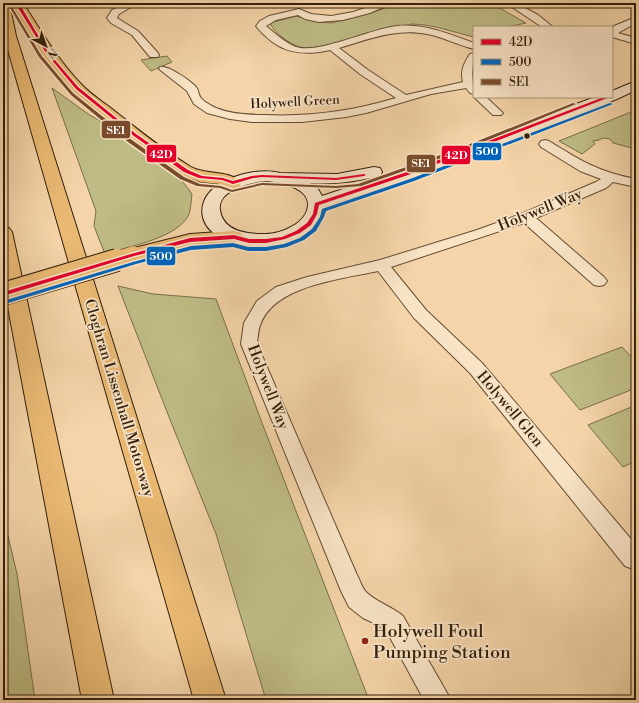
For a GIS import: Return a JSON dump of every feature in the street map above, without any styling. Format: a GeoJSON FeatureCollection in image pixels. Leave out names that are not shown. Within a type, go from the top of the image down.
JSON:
{"type":"FeatureCollection","features":[{"type":"Feature","properties":{"kind":"highway","name":"Cloghran Lissenhall Motorway"},"geometry":{"type":"LineString","coordinates":[[3,3],[10,36],[210,700]]}},
{"type":"Feature","properties":{"kind":"highway"},"geometry":{"type":"LineString","coordinates":[[17,3],[47,52],[77,88],[135,135],[186,171],[201,176],[223,179],[233,183]]}},
{"type":"Feature","properties":{"kind":"highway"},"geometry":{"type":"LineString","coordinates":[[3,232],[98,700]]}},
{"type":"Feature","properties":{"kind":"highway"},"geometry":{"type":"LineString","coordinates":[[3,294],[133,255],[190,240],[234,237]]}},
{"type":"Feature","properties":{"kind":"main road"},"geometry":{"type":"LineString","coordinates":[[613,82],[636,73]]}},
{"type":"Feature","properties":{"kind":"main road"},"geometry":{"type":"LineString","coordinates":[[613,96],[636,86]]}},
{"type":"Feature","properties":{"kind":"main road"},"geometry":{"type":"LineString","coordinates":[[283,177],[296,181],[306,187],[313,195],[317,204],[315,214],[309,224],[298,232],[283,238],[266,241],[249,241],[234,237],[224,232],[216,225],[210,210],[212,202],[217,195],[233,183],[252,177],[301,176],[336,179],[370,173],[459,142],[569,98]]}},
{"type":"Feature","properties":{"kind":"main road"},"geometry":{"type":"LineString","coordinates":[[317,204],[409,173],[605,98]]}},
{"type":"Feature","properties":{"kind":"street"},"geometry":{"type":"LineString","coordinates":[[134,3],[115,12],[112,18],[114,21],[134,33],[154,55]]}},
{"type":"Feature","properties":{"kind":"street"},"geometry":{"type":"LineString","coordinates":[[287,3],[306,17],[329,20],[388,3]]}},
{"type":"Feature","properties":{"kind":"street"},"geometry":{"type":"LineString","coordinates":[[510,3],[535,17],[547,26]]}},
{"type":"Feature","properties":{"kind":"street"},"geometry":{"type":"LineString","coordinates":[[299,12],[271,19],[264,22],[261,26],[289,47],[297,51],[306,51],[331,46],[384,32],[406,29],[435,33],[473,46]]}},
{"type":"Feature","properties":{"kind":"street"},"geometry":{"type":"LineString","coordinates":[[613,32],[617,28],[636,20]]}},
{"type":"Feature","properties":{"kind":"street"},"geometry":{"type":"LineString","coordinates":[[613,33],[636,41]]}},
{"type":"Feature","properties":{"kind":"street"},"geometry":{"type":"LineString","coordinates":[[331,46],[364,72],[404,98]]}},
{"type":"Feature","properties":{"kind":"street"},"geometry":{"type":"LineString","coordinates":[[471,87],[466,72],[470,60],[473,57]]}},
{"type":"Feature","properties":{"kind":"street","name":"Holywell Green"},"geometry":{"type":"LineString","coordinates":[[164,69],[192,89],[194,98],[204,106],[214,112],[247,119],[328,116],[361,111],[445,87],[471,87]]}},
{"type":"Feature","properties":{"kind":"street"},"geometry":{"type":"LineString","coordinates":[[481,98],[497,113]]}},
{"type":"Feature","properties":{"kind":"street"},"geometry":{"type":"LineString","coordinates":[[546,144],[584,168],[610,178],[636,183]]}},
{"type":"Feature","properties":{"kind":"street","name":"Holywell Way"},"geometry":{"type":"LineString","coordinates":[[438,700],[395,624],[384,615],[371,610],[357,599],[249,344],[252,323],[263,305],[282,291],[307,282],[382,265],[526,217],[601,185],[610,178]]}},
{"type":"Feature","properties":{"kind":"street"},"geometry":{"type":"LineString","coordinates":[[526,217],[598,281]]}},
{"type":"Feature","properties":{"kind":"street","name":"Holywell Glen"},"geometry":{"type":"LineString","coordinates":[[382,265],[389,276],[420,314],[476,368],[633,558]]}},
{"type":"Feature","properties":{"kind":"shaded area"},"geometry":{"type":"Polygon","coordinates":[[[395,3],[502,3],[496,6],[526,23],[512,26],[473,26],[473,37],[435,27],[410,24],[408,27],[378,31],[321,47],[304,48],[284,39],[275,31],[270,23],[296,16],[318,22],[332,23],[383,9],[395,3]]]}},
{"type":"Feature","properties":{"kind":"shaded area"},"geometry":{"type":"Polygon","coordinates":[[[167,56],[172,62],[151,71],[141,60],[167,56]]]}},
{"type":"Feature","properties":{"kind":"shaded area"},"geometry":{"type":"Polygon","coordinates":[[[52,88],[88,114],[113,128],[183,182],[192,194],[188,216],[180,226],[160,237],[105,254],[94,226],[96,211],[52,88]]]}},
{"type":"Feature","properties":{"kind":"shaded area"},"geometry":{"type":"Polygon","coordinates":[[[636,110],[636,149],[613,143],[610,139],[603,138],[593,141],[595,144],[582,154],[559,141],[636,110]]]}},
{"type":"Feature","properties":{"kind":"shaded area"},"geometry":{"type":"Polygon","coordinates":[[[118,286],[153,294],[216,299],[262,423],[369,700],[266,700],[216,534],[118,286]]]}},
{"type":"Feature","properties":{"kind":"shaded area"},"geometry":{"type":"Polygon","coordinates":[[[622,347],[636,362],[636,388],[580,410],[550,374],[622,347]]]}},
{"type":"Feature","properties":{"kind":"shaded area"},"geometry":{"type":"Polygon","coordinates":[[[636,405],[636,461],[623,467],[588,425],[636,405]]]}},
{"type":"Feature","properties":{"kind":"shaded area"},"geometry":{"type":"Polygon","coordinates":[[[3,515],[17,574],[35,700],[3,700],[3,515]]]}},
{"type":"Feature","properties":{"kind":"transit line","name":"42D"},"geometry":{"type":"LineString","coordinates":[[17,3],[47,52],[77,88],[135,135],[186,171],[201,177],[223,179],[233,183],[252,177],[262,176],[336,179],[364,175]]}},
{"type":"Feature","properties":{"kind":"transit line","name":"SE1"},"geometry":{"type":"LineString","coordinates":[[10,7],[40,56],[72,94],[130,141],[182,178],[199,185],[221,187],[232,191],[262,184],[336,187],[359,185],[462,149],[574,104]]}},
{"type":"Feature","properties":{"kind":"transit line","name":"42D"},"geometry":{"type":"LineString","coordinates":[[3,294],[133,255],[190,240],[234,237],[249,241],[266,241],[283,238],[298,232],[309,224],[315,214],[317,204],[409,173],[605,98]]}},
{"type":"Feature","properties":{"kind":"transit line","name":"500"},"geometry":{"type":"LineString","coordinates":[[5,302],[135,263],[191,248],[233,245],[248,249],[266,249],[285,246],[302,239],[314,230],[322,217],[324,210],[412,180],[611,104]]}},
{"type":"Feature","properties":{"kind":"place","name":"Holywell Foul Pumping Station"},"geometry":{"type":"Point","coordinates":[365,641]}}]}
